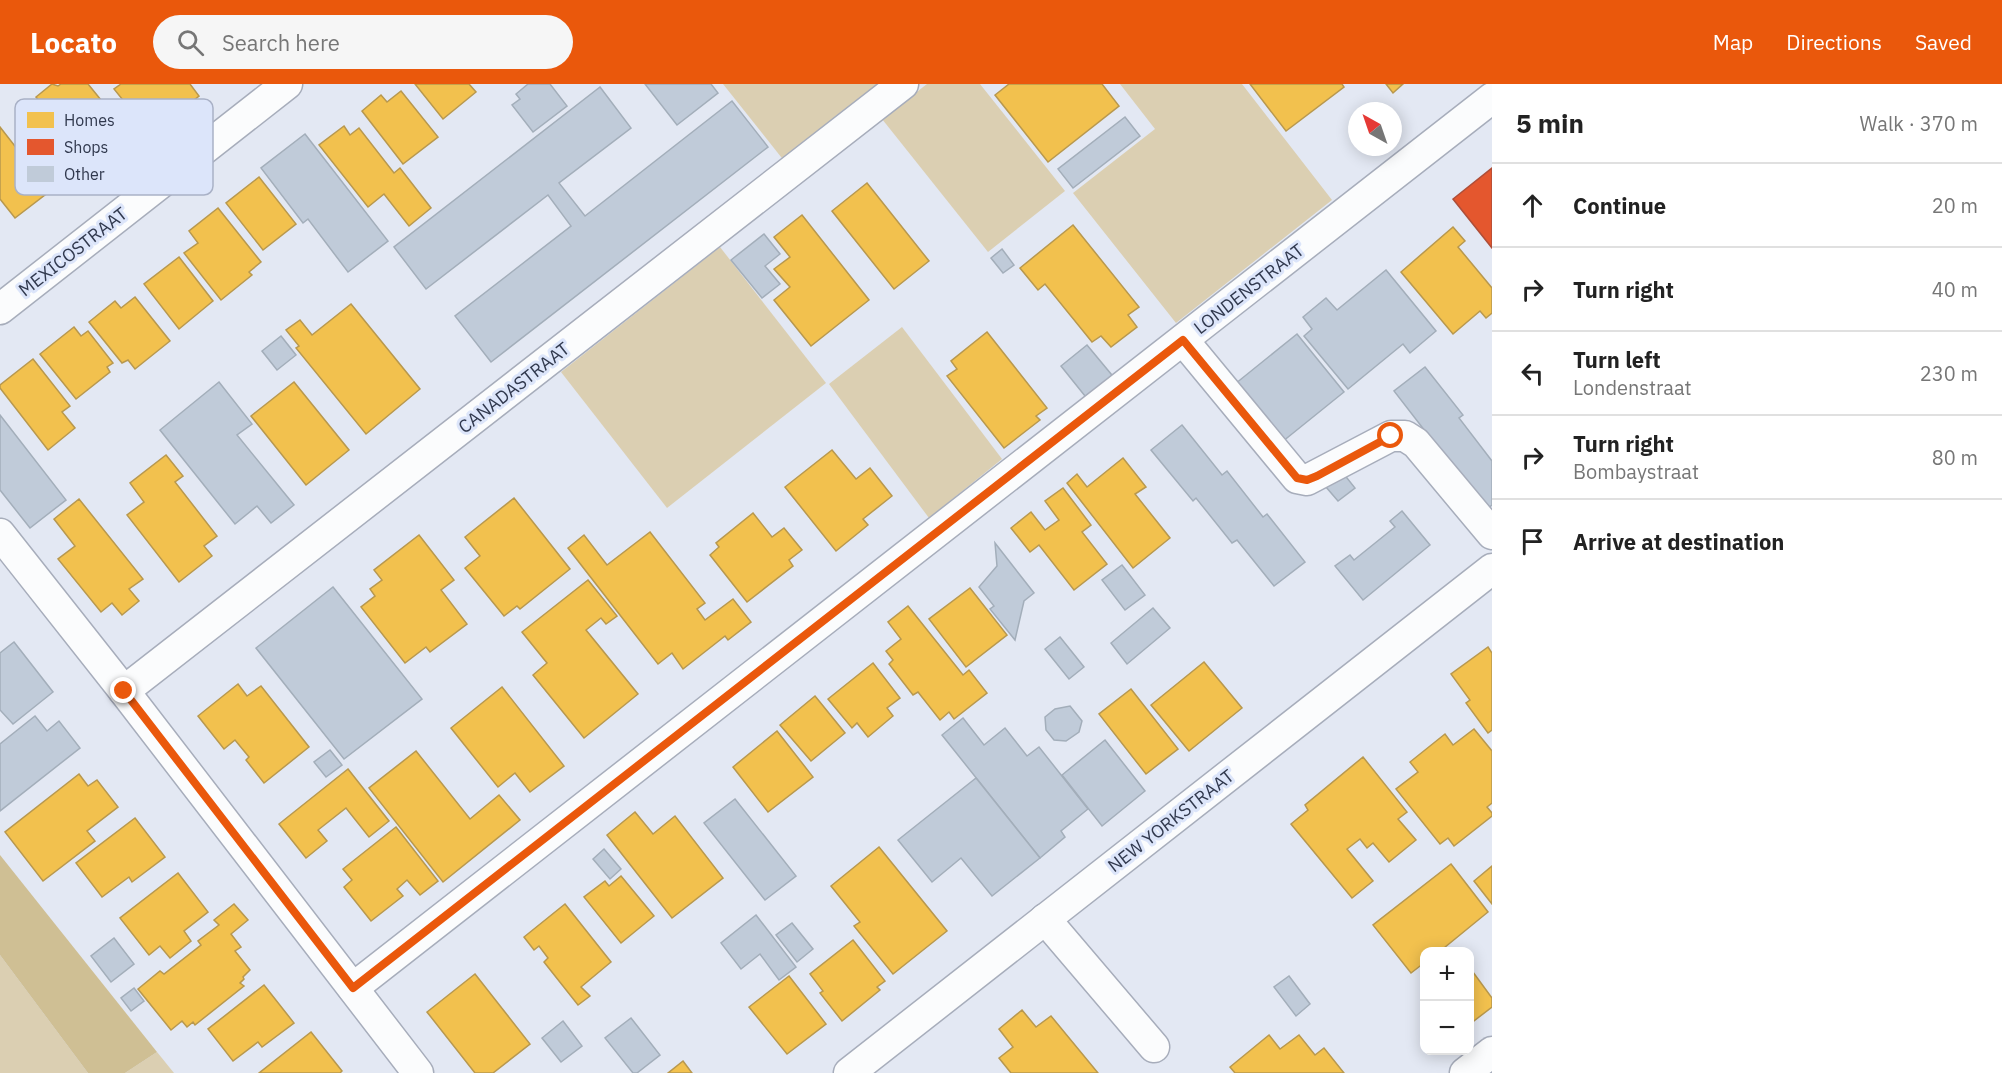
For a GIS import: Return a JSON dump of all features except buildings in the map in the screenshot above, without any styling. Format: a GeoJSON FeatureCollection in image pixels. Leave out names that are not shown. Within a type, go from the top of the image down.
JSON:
{"type":"FeatureCollection","features":[{"type":"Feature","properties":{"kind":"street","name":"MEXICOSTRAAT"},"geometry":{"type":"LineString","coordinates":[[213,142],[287,84]]}},
{"type":"Feature","properties":{"kind":"street","name":"CANADASTRAAT"},"geometry":{"type":"LineString","coordinates":[[124,691],[903,84]]}},
{"type":"Feature","properties":{"kind":"street","name":"LONDENSTRAAT"},"geometry":{"type":"LineString","coordinates":[[353,988],[1492,98]]}},
{"type":"Feature","properties":{"kind":"street","name":"MEXICOSTRAAT"},"geometry":{"type":"LineString","coordinates":[[0,309],[145,195]]}},
{"type":"Feature","properties":{"kind":"street"},"geometry":{"type":"LineString","coordinates":[[1183,340],[1297,478],[1307,480],[1391,436],[1405,436],[1416,443],[1492,534]]}},
{"type":"Feature","properties":{"kind":"street"},"geometry":{"type":"LineString","coordinates":[[0,534],[418,1073]]}},
{"type":"Feature","properties":{"kind":"street","name":"NEW YORKSTRAAT"},"geometry":{"type":"LineString","coordinates":[[849,1073],[1492,569]]}},
{"type":"Feature","properties":{"kind":"street"},"geometry":{"type":"LineString","coordinates":[[1045,920],[1155,1047]]}},
{"type":"Feature","properties":{"kind":"street"},"geometry":{"type":"LineString","coordinates":[[1465,1073],[1492,1052]]}},
{"type":"Feature","properties":{"kind":"shaded area"},"geometry":{"type":"Polygon","coordinates":[[[723,84],[885,84],[785,162],[723,84]]]}},
{"type":"Feature","properties":{"kind":"shaded area"},"geometry":{"type":"Polygon","coordinates":[[[927,84],[980,84],[1065,191],[988,252],[882,119],[927,84]]]}},
{"type":"Feature","properties":{"kind":"shaded area"},"geometry":{"type":"Polygon","coordinates":[[[1120,84],[1242,84],[1332,200],[1176,323],[1073,193],[1155,129],[1120,84]]]}},
{"type":"Feature","properties":{"kind":"shaded area"},"geometry":{"type":"Polygon","coordinates":[[[720,247],[826,383],[667,508],[561,372],[720,247]]]}},
{"type":"Feature","properties":{"kind":"shaded area"},"geometry":{"type":"Polygon","coordinates":[[[902,327],[1002,459],[929,518],[829,384],[902,327]]]}},
{"type":"Feature","properties":{"kind":"shaded area"},"geometry":{"type":"Polygon","coordinates":[[[0,855],[157,1052],[125,1073],[88,1073],[0,955],[0,855]]]}},
{"type":"Feature","properties":{"kind":"shaded area"},"geometry":{"type":"Polygon","coordinates":[[[0,955],[88,1073],[0,1073],[0,955]]]}},
{"type":"Feature","properties":{"kind":"shaded area"},"geometry":{"type":"Polygon","coordinates":[[[157,1052],[174,1073],[125,1073],[157,1052]]]}},
{"type":"Feature","properties":{"kind":"route"},"geometry":{"type":"LineString","coordinates":[[124,691],[353,988],[1183,340],[1297,478],[1307,480],[1317,476],[1391,436]]}}]}
